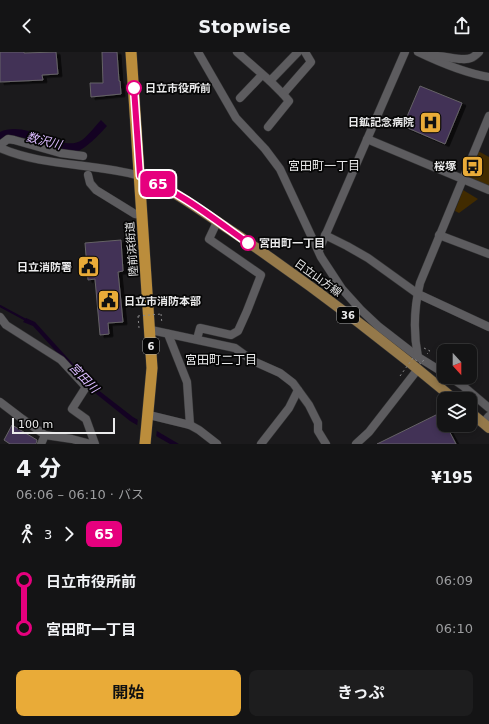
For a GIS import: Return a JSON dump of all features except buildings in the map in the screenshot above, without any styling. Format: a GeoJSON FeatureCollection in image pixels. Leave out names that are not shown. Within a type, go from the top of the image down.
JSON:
{"type":"FeatureCollection","features":[{"type":"Feature","properties":{"kind":"highway","name":"陸前浜街道"},"geometry":{"type":"LineString","coordinates":[[131,52],[151,330],[152,368],[146,441]]}},
{"type":"Feature","properties":{"kind":"main road","name":"日立山方線"},"geometry":{"type":"LineString","coordinates":[[140,176],[160,185],[217,222],[318,292],[446,392]]}},
{"type":"Feature","properties":{"kind":"main road"},"geometry":{"type":"LineString","coordinates":[[477,416],[487,422]]}},
{"type":"Feature","properties":{"kind":"street"},"geometry":{"type":"LineString","coordinates":[[198,52],[236,118],[265,149],[280,169],[319,250],[335,279],[361,310],[378,326],[418,357],[437,369]]}},
{"type":"Feature","properties":{"kind":"street"},"geometry":{"type":"LineString","coordinates":[[237,52],[270,81],[289,101],[268,127]]}},
{"type":"Feature","properties":{"kind":"street"},"geometry":{"type":"LineString","coordinates":[[270,81],[298,52]]}},
{"type":"Feature","properties":{"kind":"street"},"geometry":{"type":"LineString","coordinates":[[283,94],[311,62],[305,52]]}},
{"type":"Feature","properties":{"kind":"street"},"geometry":{"type":"LineString","coordinates":[[319,250],[405,52]]}},
{"type":"Feature","properties":{"kind":"street"},"geometry":{"type":"LineString","coordinates":[[418,52],[456,69],[475,75],[489,77]]}},
{"type":"Feature","properties":{"kind":"street"},"geometry":{"type":"LineString","coordinates":[[426,56],[435,55],[471,58],[479,52]]}},
{"type":"Feature","properties":{"kind":"street"},"geometry":{"type":"LineString","coordinates":[[240,98],[262,75]]}},
{"type":"Feature","properties":{"kind":"street"},"geometry":{"type":"LineString","coordinates":[[418,357],[414,334],[415,312],[420,283],[439,235],[487,128],[489,116]]}},
{"type":"Feature","properties":{"kind":"street"},"geometry":{"type":"LineString","coordinates":[[367,139],[489,190]]}},
{"type":"Feature","properties":{"kind":"street"},"geometry":{"type":"LineString","coordinates":[[0,144],[8,140],[14,140],[60,153],[83,156]]}},
{"type":"Feature","properties":{"kind":"street"},"geometry":{"type":"LineString","coordinates":[[3,149],[24,157],[114,170],[140,176]]}},
{"type":"Feature","properties":{"kind":"street"},"geometry":{"type":"LineString","coordinates":[[88,175],[90,183],[96,190],[135,214],[142,215]]}},
{"type":"Feature","properties":{"kind":"street"},"geometry":{"type":"LineString","coordinates":[[197,339],[200,328],[231,335],[238,331],[260,275],[208,239],[217,222]]}},
{"type":"Feature","properties":{"kind":"street"},"geometry":{"type":"LineString","coordinates":[[325,235],[368,258],[418,294],[489,327]]}},
{"type":"Feature","properties":{"kind":"street"},"geometry":{"type":"LineString","coordinates":[[439,235],[489,254]]}},
{"type":"Feature","properties":{"kind":"street"},"geometry":{"type":"LineString","coordinates":[[0,317],[6,325],[61,360],[86,387],[72,408],[86,419],[95,444]]}},
{"type":"Feature","properties":{"kind":"street"},"geometry":{"type":"LineString","coordinates":[[151,330],[235,348],[253,361],[280,373],[293,383],[309,405],[318,423],[318,431],[326,444]]}},
{"type":"Feature","properties":{"kind":"street"},"geometry":{"type":"LineString","coordinates":[[168,334],[187,382],[190,425]]}},
{"type":"Feature","properties":{"kind":"street"},"geometry":{"type":"LineString","coordinates":[[356,444],[369,432],[418,369]]}},
{"type":"Feature","properties":{"kind":"street"},"geometry":{"type":"LineString","coordinates":[[460,384],[489,408]]}},
{"type":"Feature","properties":{"kind":"street"},"geometry":{"type":"LineString","coordinates":[[261,444],[288,408],[298,390]]}},
{"type":"Feature","properties":{"kind":"street"},"geometry":{"type":"LineString","coordinates":[[0,402],[45,435],[72,439],[91,444]]}},
{"type":"Feature","properties":{"kind":"street"},"geometry":{"type":"LineString","coordinates":[[149,417],[190,425],[217,444]]}},
{"type":"Feature","properties":{"kind":"street"},"geometry":{"type":"LineString","coordinates":[[41,444],[45,435]]}},
{"type":"Feature","properties":{"kind":"path"},"geometry":{"type":"LineString","coordinates":[[139,328],[138,316],[161,314],[162,326]]}},
{"type":"Feature","properties":{"kind":"path"},"geometry":{"type":"LineString","coordinates":[[400,376],[418,357]]}},
{"type":"Feature","properties":{"kind":"shaded area"},"geometry":{"type":"Polygon","coordinates":[[[478,151],[489,157],[489,187],[468,178],[478,151]]]}},
{"type":"Feature","properties":{"kind":"shaded area"},"geometry":{"type":"Polygon","coordinates":[[[463,190],[478,199],[459,213],[455,211],[463,190]]]}},
{"type":"Feature","properties":{"kind":"water","name":"数沢川"},"geometry":{"type":"Polygon","coordinates":[[[101,120],[107,126],[82,149],[74,152],[59,150],[25,138],[10,137],[0,141],[0,132],[11,129],[22,130],[65,143],[74,143],[85,138],[101,120]]]}},
{"type":"Feature","properties":{"kind":"water"},"geometry":{"type":"Polygon","coordinates":[[[26,318],[35,322],[93,386],[133,417],[179,444],[170,444],[130,421],[90,389],[33,326],[23,322],[26,318]]]}},
{"type":"Feature","properties":{"kind":"pier"},"geometry":{"type":"Polygon","coordinates":[[[138,418],[157,429],[156,438],[137,427],[138,418]]]}},
{"type":"Feature","properties":{"kind":"waterway","name":"宮田川"},"geometry":{"type":"LineString","coordinates":[[0,306],[26,320]]}},
{"type":"Feature","properties":{"kind":"bus line","name":"65"},"geometry":{"type":"LineString","coordinates":[[134,88],[140,176],[160,185],[186,200],[248,243]]}},
{"type":"Feature","properties":{"kind":"place","name":"日立市役所前"},"geometry":{"type":"Point","coordinates":[134,88]}},
{"type":"Feature","properties":{"kind":"place","name":"日鉱記念病院"},"geometry":{"type":"Point","coordinates":[430,122]}},
{"type":"Feature","properties":{"kind":"place","name":"桜塚"},"geometry":{"type":"Point","coordinates":[472,166]}},
{"type":"Feature","properties":{"kind":"place","name":"宮田町一丁目"},"geometry":{"type":"Point","coordinates":[248,243]}},
{"type":"Feature","properties":{"kind":"place","name":"日立消防署"},"geometry":{"type":"Point","coordinates":[88,267]}},
{"type":"Feature","properties":{"kind":"place","name":"日立市消防本部"},"geometry":{"type":"Point","coordinates":[109,301]}},
{"type":"Feature","properties":{"kind":"district","name":"宮田町一丁目"},"geometry":{"type":"Point","coordinates":[324,166]}},
{"type":"Feature","properties":{"kind":"district","name":"宮田町二丁目"},"geometry":{"type":"Point","coordinates":[221,360]}}]}
